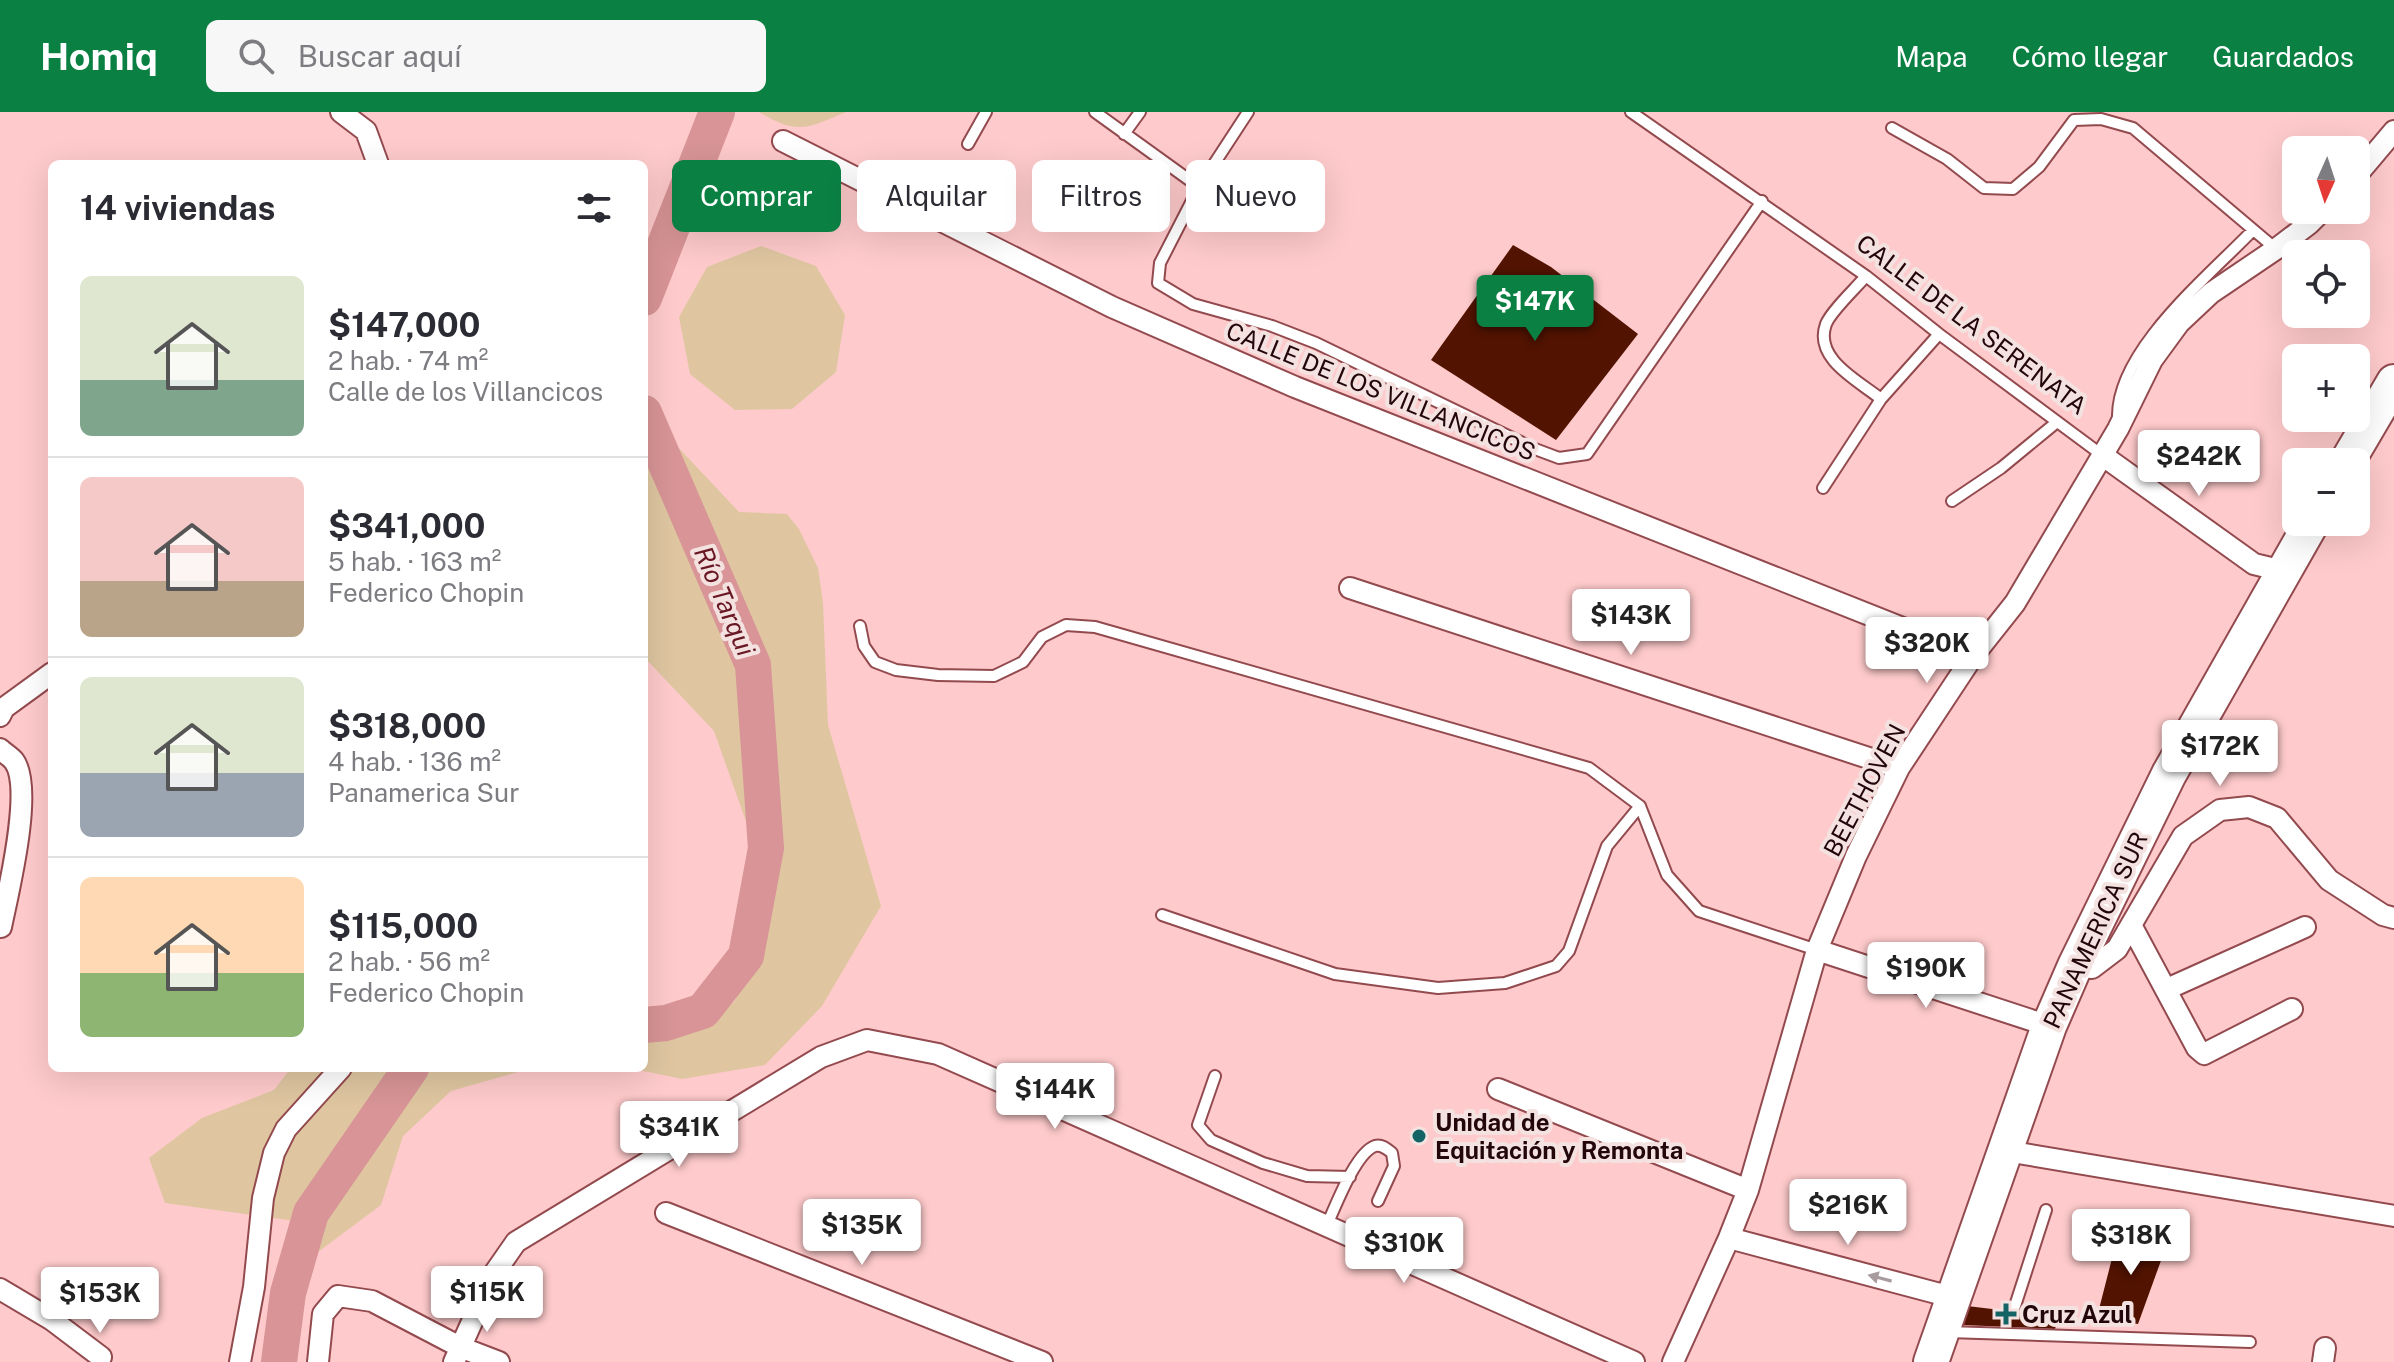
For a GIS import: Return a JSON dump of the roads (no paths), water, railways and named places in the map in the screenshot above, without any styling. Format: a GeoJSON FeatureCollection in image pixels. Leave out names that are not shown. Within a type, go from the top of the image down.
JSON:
{"type":"FeatureCollection","features":[{"type":"Feature","properties":{"kind":"highway"},"geometry":{"type":"LineString","coordinates":[[2355,448],[2394,382]]}},
{"type":"Feature","properties":{"kind":"highway","name":"PANAMERICA SUR"},"geometry":{"type":"LineString","coordinates":[[1937,1347],[2049,1026],[2075,966],[2169,774],[2304,536]]}},
{"type":"Feature","properties":{"kind":"street"},"geometry":{"type":"LineString","coordinates":[[341,112],[366,131],[377,160]]}},
{"type":"Feature","properties":{"kind":"street"},"geometry":{"type":"LineString","coordinates":[[2370,159],[2394,131]]}},
{"type":"Feature","properties":{"kind":"street","name":"CALLE DE LOS VILLANCICOS"},"geometry":{"type":"LineString","coordinates":[[783,141],[1112,307],[1295,387],[1973,656]]}},
{"type":"Feature","properties":{"kind":"street","name":"BEETHOVEN"},"geometry":{"type":"LineString","coordinates":[[1673,1362],[1748,1190],[1817,950],[1856,856],[1899,768],[1973,656],[2015,603],[2118,429],[2152,360],[2179,323],[2211,293],[2309,224]]}},
{"type":"Feature","properties":{"kind":"street","name":"CALLE DE LA SERENATA"},"geometry":{"type":"LineString","coordinates":[[2102,455],[2254,564],[2283,571]]}},
{"type":"Feature","properties":{"kind":"street"},"geometry":{"type":"LineString","coordinates":[[1350,588],[1899,768]]}},
{"type":"Feature","properties":{"kind":"street"},"geometry":{"type":"LineString","coordinates":[[0,716],[4,708],[48,676]]}},
{"type":"Feature","properties":{"kind":"street"},"geometry":{"type":"LineString","coordinates":[[0,749],[15,761],[20,776],[21,812],[1,927]]}},
{"type":"Feature","properties":{"kind":"street"},"geometry":{"type":"LineString","coordinates":[[2075,966],[2092,968],[2117,949],[2183,836],[2220,810],[2249,807],[2277,818],[2329,880],[2383,915],[2394,918]]}},
{"type":"Feature","properties":{"kind":"street"},"geometry":{"type":"LineString","coordinates":[[2131,925],[2197,1048],[2204,1054],[2292,1009]]}},
{"type":"Feature","properties":{"kind":"street"},"geometry":{"type":"LineString","coordinates":[[2167,989],[2305,927]]}},
{"type":"Feature","properties":{"kind":"street"},"geometry":{"type":"LineString","coordinates":[[1817,950],[2049,1026]]}},
{"type":"Feature","properties":{"kind":"street"},"geometry":{"type":"LineString","coordinates":[[457,1354],[493,1275],[516,1242],[821,1057],[867,1040],[938,1054],[1634,1362]]}},
{"type":"Feature","properties":{"kind":"street"},"geometry":{"type":"LineString","coordinates":[[240,1362],[254,1287],[263,1198],[274,1153],[286,1129],[337,1072]]}},
{"type":"Feature","properties":{"kind":"street"},"geometry":{"type":"LineString","coordinates":[[1498,1089],[1748,1190]]}},
{"type":"Feature","properties":{"kind":"street"},"geometry":{"type":"LineString","coordinates":[[2006,1151],[2394,1216]]}},
{"type":"Feature","properties":{"kind":"street"},"geometry":{"type":"LineString","coordinates":[[666,1213],[1042,1362]]}},
{"type":"Feature","properties":{"kind":"street"},"geometry":{"type":"LineString","coordinates":[[1729,1238],[1955,1298]]}},
{"type":"Feature","properties":{"kind":"street"},"geometry":{"type":"LineString","coordinates":[[0,1289],[52,1320],[102,1360]]}},
{"type":"Feature","properties":{"kind":"street"},"geometry":{"type":"LineString","coordinates":[[318,1362],[323,1314],[338,1296],[372,1301],[457,1354],[499,1362]]}},
{"type":"Feature","properties":{"kind":"lane"},"geometry":{"type":"LineString","coordinates":[[968,144],[986,112]]}},
{"type":"Feature","properties":{"kind":"lane"},"geometry":{"type":"LineString","coordinates":[[1095,112],[1186,178]]}},
{"type":"Feature","properties":{"kind":"lane"},"geometry":{"type":"LineString","coordinates":[[1124,134],[1140,112]]}},
{"type":"Feature","properties":{"kind":"lane"},"geometry":{"type":"LineString","coordinates":[[1217,160],[1248,112]]}},
{"type":"Feature","properties":{"kind":"lane","name":"CALLE DE LA SERENATA"},"geometry":{"type":"LineString","coordinates":[[1631,112],[1866,276],[2102,455]]}},
{"type":"Feature","properties":{"kind":"lane"},"geometry":{"type":"LineString","coordinates":[[1892,128],[1947,159],[1984,188],[2013,189],[2039,167],[2074,120],[2101,119],[2133,128],[2276,249]]}},
{"type":"Feature","properties":{"kind":"lane"},"geometry":{"type":"LineString","coordinates":[[1186,212],[1160,263],[1158,283],[1193,304],[1272,326],[1316,343],[1559,458],[1587,454],[1762,201]]}},
{"type":"Feature","properties":{"kind":"lane"},"geometry":{"type":"LineString","coordinates":[[2118,429],[2124,379],[2148,338],[2253,230]]}},
{"type":"Feature","properties":{"kind":"lane"},"geometry":{"type":"LineString","coordinates":[[1866,276],[1826,323],[1824,342],[1830,358],[1881,399]]}},
{"type":"Feature","properties":{"kind":"lane"},"geometry":{"type":"LineString","coordinates":[[1823,488],[1881,399],[1939,334]]}},
{"type":"Feature","properties":{"kind":"lane"},"geometry":{"type":"LineString","coordinates":[[1952,501],[2001,468],[2057,422]]}},
{"type":"Feature","properties":{"kind":"lane"},"geometry":{"type":"LineString","coordinates":[[860,626],[864,646],[875,662],[885,666],[938,675],[994,676],[1023,662],[1042,637],[1066,625],[1095,627],[1589,768],[1640,806],[1667,875],[1699,911],[1817,950]]}},
{"type":"Feature","properties":{"kind":"lane"},"geometry":{"type":"LineString","coordinates":[[1162,915],[1335,974],[1438,988],[1505,983],[1556,966],[1569,951],[1607,846],[1640,806]]}},
{"type":"Feature","properties":{"kind":"lane"},"geometry":{"type":"LineString","coordinates":[[1215,1076],[1198,1125],[1211,1140],[1263,1163],[1307,1176],[1350,1177]]}},
{"type":"Feature","properties":{"kind":"lane"},"geometry":{"type":"LineString","coordinates":[[1326,1227],[1362,1156],[1375,1146],[1385,1147],[1392,1153],[1394,1166],[1378,1201]]}},
{"type":"Feature","properties":{"kind":"lane"},"geometry":{"type":"LineString","coordinates":[[2015,1306],[2046,1210]]}},
{"type":"Feature","properties":{"kind":"lane"},"geometry":{"type":"LineString","coordinates":[[1937,1347],[2250,1342]]}},
{"type":"Feature","properties":{"kind":"waterway","name":"Río Tarqui"},"geometry":{"type":"LineString","coordinates":[[648,288],[717,112]]}},
{"type":"Feature","properties":{"kind":"waterway","name":"Río Tarqui"},"geometry":{"type":"LineString","coordinates":[[648,422],[753,665],[766,848],[746,956],[703,1011],[666,1023],[648,1025]]}},
{"type":"Feature","properties":{"kind":"waterway"},"geometry":{"type":"LineString","coordinates":[[279,1362],[288,1293],[311,1213],[408,1072]]}},
{"type":"Feature","properties":{"kind":"place","name":"Unidad de Equitación y Remonta"},"geometry":{"type":"Point","coordinates":[1419,1136]}},
{"type":"Feature","properties":{"kind":"place","name":"Cruz Azul"},"geometry":{"type":"Point","coordinates":[2006,1314]}}]}
